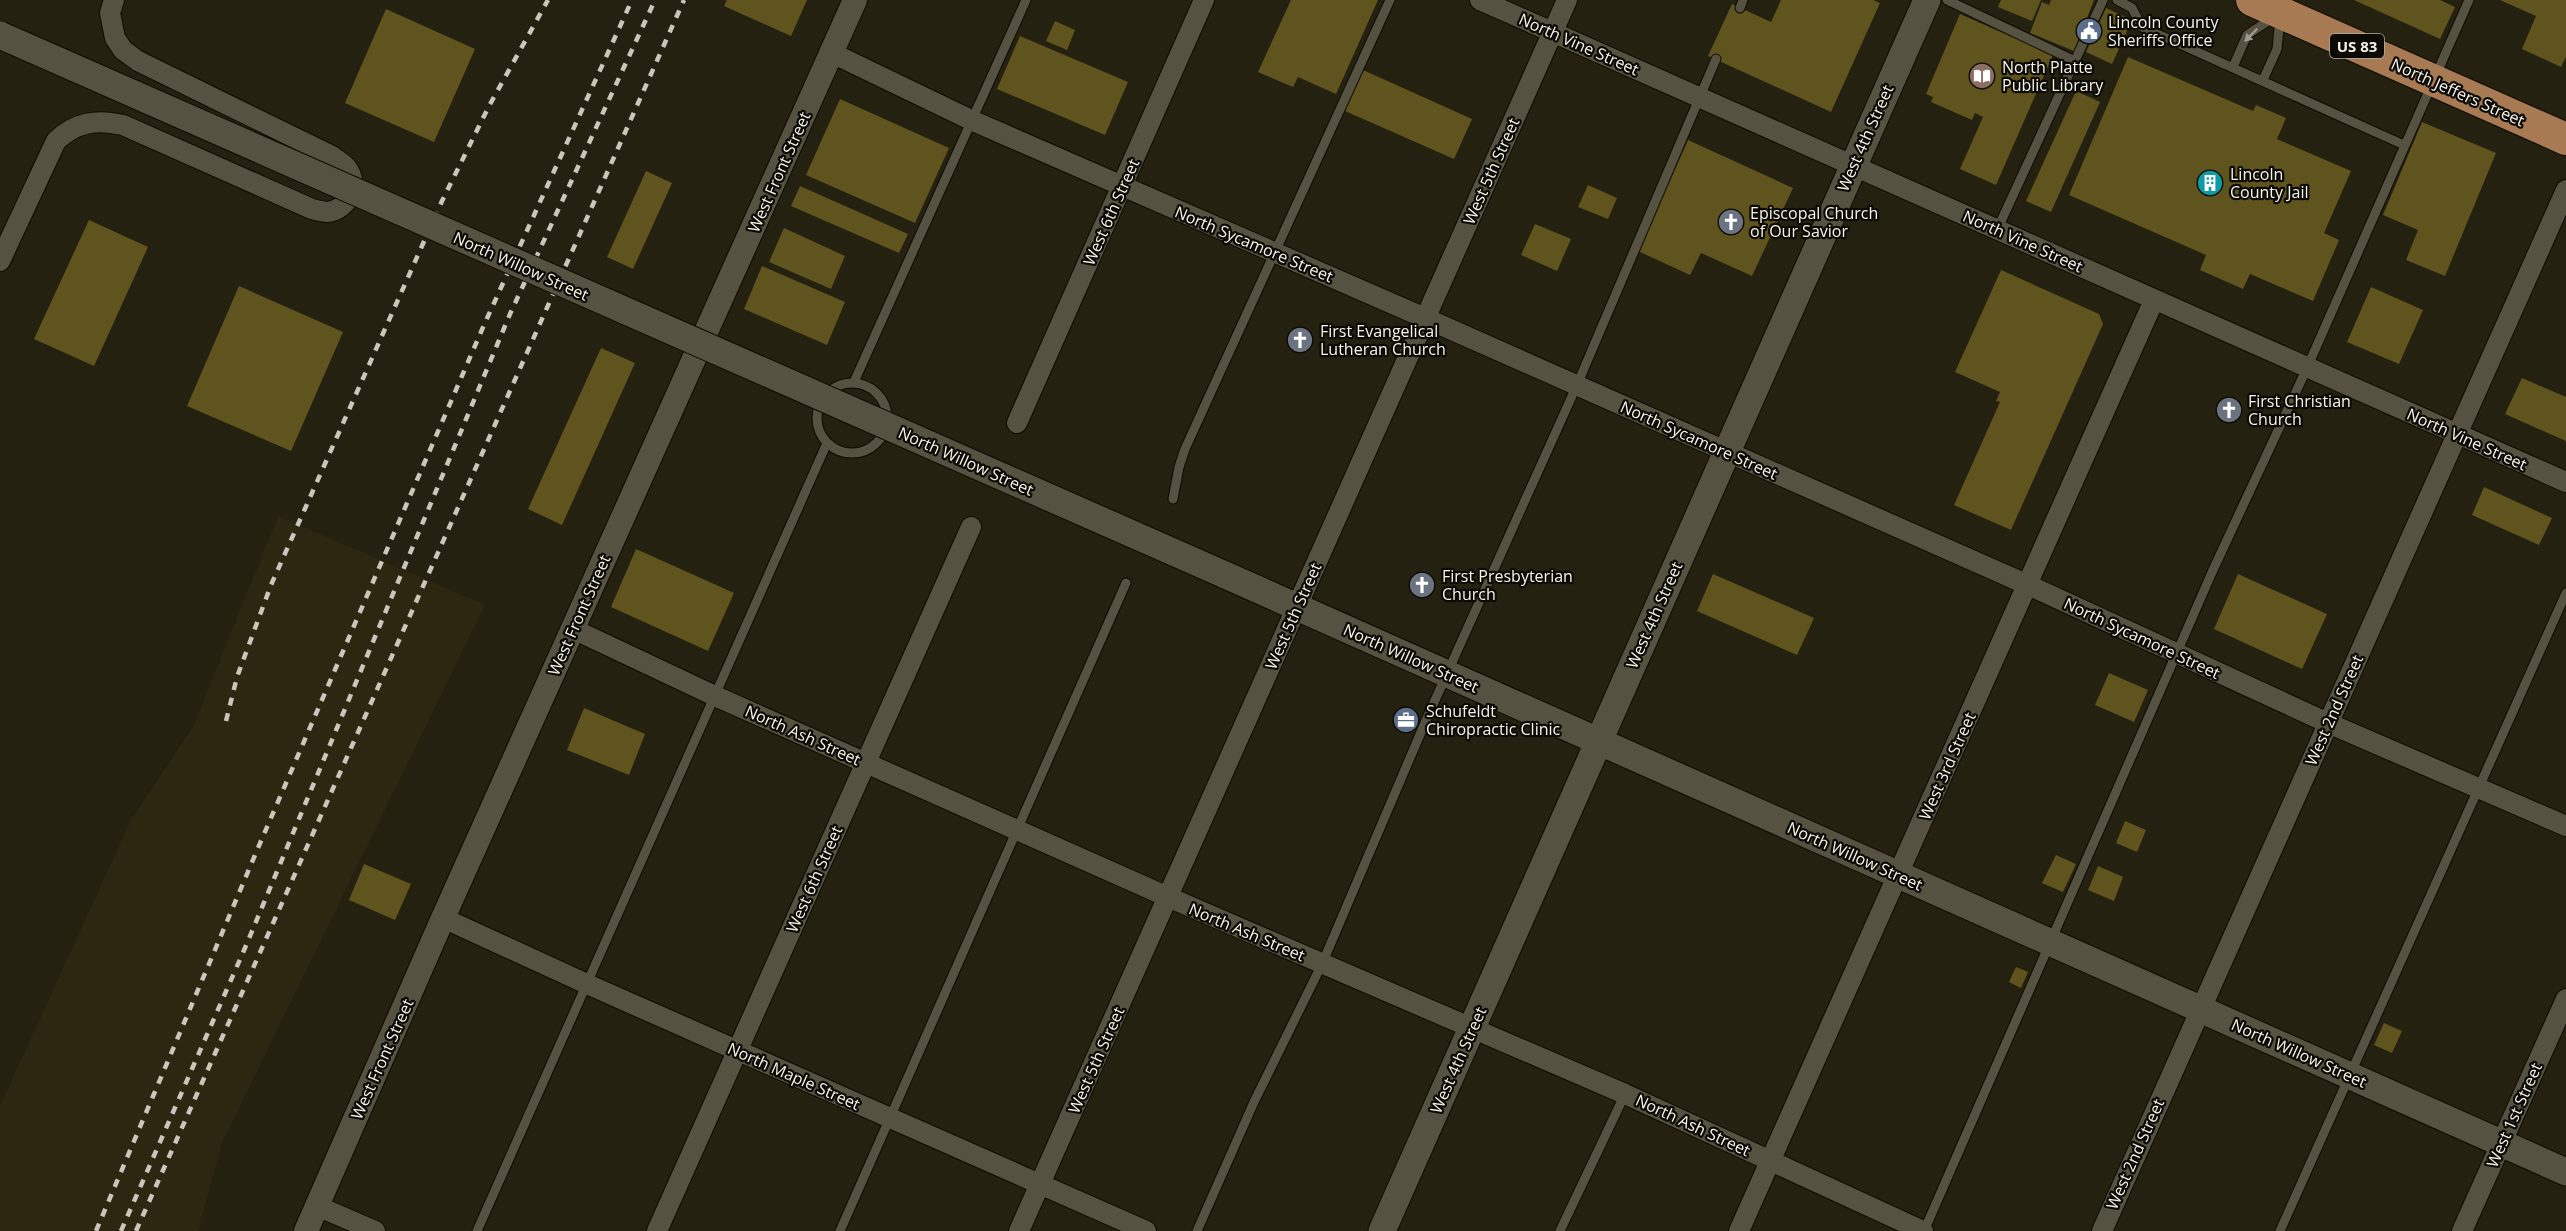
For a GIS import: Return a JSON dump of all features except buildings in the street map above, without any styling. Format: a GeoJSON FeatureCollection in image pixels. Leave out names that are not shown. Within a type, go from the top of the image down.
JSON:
{"type":"FeatureCollection","features":[{"type":"Feature","properties":{"kind":"highway","name":"North Jeffers Street"},"geometry":{"type":"LineString","coordinates":[[2252,0],[2283,6],[2433,80],[2566,139]]}},
{"type":"Feature","properties":{"kind":"main road","name":"West 4th Street"},"geometry":{"type":"LineString","coordinates":[[1382,1231],[1927,0]]}},
{"type":"Feature","properties":{"kind":"main road","name":"North Willow Street"},"geometry":{"type":"LineString","coordinates":[[0,35],[1223,574],[2566,1172]]}},
{"type":"Feature","properties":{"kind":"street"},"geometry":{"type":"LineString","coordinates":[[0,261],[56,141],[72,128],[83,124],[101,121],[123,125],[312,209],[327,212],[340,207],[351,195],[353,181],[347,168],[332,156],[138,61],[123,50],[115,38],[110,14],[114,0]]}},
{"type":"Feature","properties":{"kind":"street","name":"West Front Street"},"geometry":{"type":"LineString","coordinates":[[306,1231],[443,918],[855,0]]}},
{"type":"Feature","properties":{"kind":"street","name":"West 6th Street"},"geometry":{"type":"LineString","coordinates":[[1017,423],[1204,0]]}},
{"type":"Feature","properties":{"kind":"street","name":"North Vine Street"},"geometry":{"type":"LineString","coordinates":[[1480,0],[2566,482]]}},
{"type":"Feature","properties":{"kind":"street","name":"West 5th Street"},"geometry":{"type":"LineString","coordinates":[[1019,1231],[1567,0]]}},
{"type":"Feature","properties":{"kind":"street","name":"North Sycamore Street"},"geometry":{"type":"LineString","coordinates":[[832,53],[971,120],[1577,385],[2028,585],[2177,656],[2566,826]]}},
{"type":"Feature","properties":{"kind":"street","name":"West 2nd Street"},"geometry":{"type":"LineString","coordinates":[[2102,1231],[2566,190]]}},
{"type":"Feature","properties":{"kind":"street","name":"West 3rd Street"},"geometry":{"type":"LineString","coordinates":[[1739,1231],[2154,300]]}},
{"type":"Feature","properties":{"kind":"street"},"geometry":{"type":"LineString","coordinates":[[699,350],[819,403]]}},
{"type":"Feature","properties":{"kind":"street","name":"West 6th Street"},"geometry":{"type":"LineString","coordinates":[[657,1231],[971,527]]}},
{"type":"Feature","properties":{"kind":"street","name":"North Ash Street"},"geometry":{"type":"LineString","coordinates":[[573,629],[715,696],[1018,831],[1625,1094],[1923,1231]]}},
{"type":"Feature","properties":{"kind":"street","name":"North Maple Street"},"geometry":{"type":"LineString","coordinates":[[443,918],[737,1051],[1146,1231]]}},
{"type":"Feature","properties":{"kind":"street","name":"West 1st Street"},"geometry":{"type":"LineString","coordinates":[[2462,1231],[2566,999]]}},
{"type":"Feature","properties":{"kind":"street"},"geometry":{"type":"LineString","coordinates":[[317,1206],[375,1231]]}},
{"type":"Feature","properties":{"kind":"lane"},"geometry":{"type":"LineString","coordinates":[[854,382],[1026,0]]}},
{"type":"Feature","properties":{"kind":"lane"},"geometry":{"type":"LineString","coordinates":[[1173,500],[1179,466],[1185,449],[1390,0]]}},
{"type":"Feature","properties":{"kind":"lane"},"geometry":{"type":"LineString","coordinates":[[1947,0],[2075,61]]}},
{"type":"Feature","properties":{"kind":"lane"},"geometry":{"type":"LineString","coordinates":[[1997,230],[2103,0]]}},
{"type":"Feature","properties":{"kind":"lane"},"geometry":{"type":"LineString","coordinates":[[2117,0],[2132,8],[2142,27],[2404,145]]}},
{"type":"Feature","properties":{"kind":"lane"},"geometry":{"type":"LineString","coordinates":[[1923,1231],[2469,0]]}},
{"type":"Feature","properties":{"kind":"lane"},"geometry":{"type":"LineString","coordinates":[[2233,67],[2247,35],[2283,6]]}},
{"type":"Feature","properties":{"kind":"lane"},"geometry":{"type":"LineString","coordinates":[[2263,80],[2277,49],[2283,6]]}},
{"type":"Feature","properties":{"kind":"lane"},"geometry":{"type":"LineString","coordinates":[[1197,1231],[1254,1102],[1322,964],[1447,674],[1577,385],[1716,59]]}},
{"type":"Feature","properties":{"kind":"lane"},"geometry":{"type":"LineString","coordinates":[[854,382],[874,390],[883,402],[887,413],[886,426],[873,447],[862,452],[839,451],[827,443],[820,433],[816,417],[819,403],[826,393],[842,383],[854,382]]}},
{"type":"Feature","properties":{"kind":"lane"},"geometry":{"type":"LineString","coordinates":[[477,1231],[827,443]]}},
{"type":"Feature","properties":{"kind":"lane"},"geometry":{"type":"LineString","coordinates":[[840,1231],[1126,584]]}},
{"type":"Feature","properties":{"kind":"lane"},"geometry":{"type":"LineString","coordinates":[[2280,1231],[2566,593]]}},
{"type":"Feature","properties":{"kind":"lane"},"geometry":{"type":"LineString","coordinates":[[1560,1231],[1625,1094]]}},
{"type":"Feature","properties":{"kind":"shaded area"},"geometry":{"type":"Polygon","coordinates":[[[278,516],[485,605],[222,1143],[198,1231],[0,1231],[0,1106],[131,820],[194,725],[278,516]]]}},
{"type":"Feature","properties":{"kind":"railway"},"geometry":{"type":"LineString","coordinates":[[226,721],[237,677],[271,585],[442,201],[489,106],[548,0]]}},
{"type":"Feature","properties":{"kind":"railway"},"geometry":{"type":"LineString","coordinates":[[96,1231],[261,841],[484,325],[632,0]]}},
{"type":"Feature","properties":{"kind":"railway"},"geometry":{"type":"LineString","coordinates":[[121,1231],[245,948],[510,314],[655,0]]}},
{"type":"Feature","properties":{"kind":"railway"},"geometry":{"type":"LineString","coordinates":[[136,1231],[684,0]]}},
{"type":"Feature","properties":{"kind":"place","name":"Lincoln County Sheriffs Office"},"geometry":{"type":"Point","coordinates":[2089,31]}},
{"type":"Feature","properties":{"kind":"place","name":"North Platte Public Library"},"geometry":{"type":"Point","coordinates":[1982,76]}},
{"type":"Feature","properties":{"kind":"place","name":"Lincoln County Jail"},"geometry":{"type":"Point","coordinates":[2210,183]}},
{"type":"Feature","properties":{"kind":"place","name":"Episcopal Church of Our Savior"},"geometry":{"type":"Point","coordinates":[1731,222]}},
{"type":"Feature","properties":{"kind":"place","name":"First Evangelical Lutheran Church"},"geometry":{"type":"Point","coordinates":[1300,340]}},
{"type":"Feature","properties":{"kind":"place","name":"First Christian Church"},"geometry":{"type":"Point","coordinates":[2229,410]}},
{"type":"Feature","properties":{"kind":"place","name":"First Presbyterian Church"},"geometry":{"type":"Point","coordinates":[1422,585]}},
{"type":"Feature","properties":{"kind":"place","name":"Schufeldt Chiropractic Clinic"},"geometry":{"type":"Point","coordinates":[1406,720]}}]}
